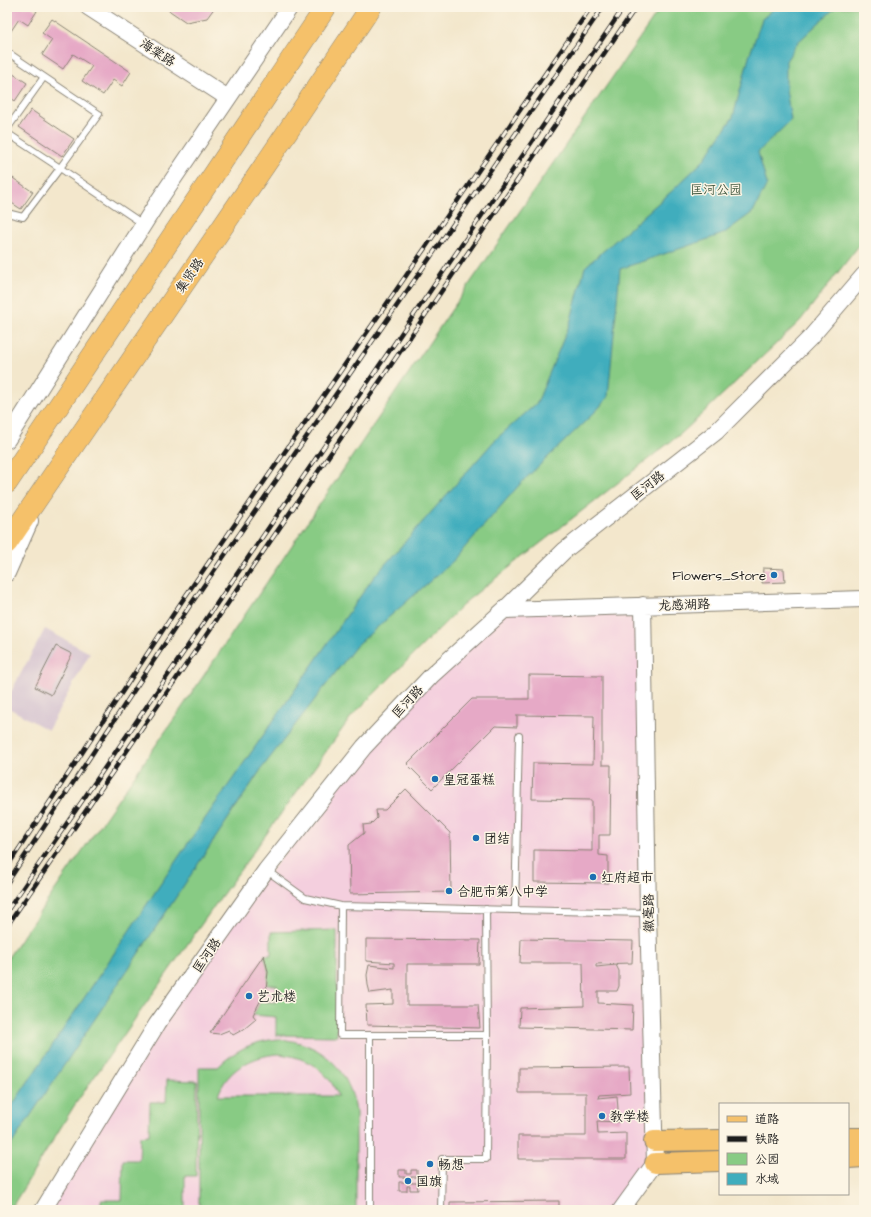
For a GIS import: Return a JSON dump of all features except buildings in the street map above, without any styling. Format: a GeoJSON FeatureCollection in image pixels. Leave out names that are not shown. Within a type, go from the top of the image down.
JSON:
{"type":"FeatureCollection","features":[{"type":"Feature","properties":{"kind":"highway"},"geometry":{"type":"LineString","coordinates":[[7,483],[326,7]]}},
{"type":"Feature","properties":{"kind":"highway","name":"集贤路"},"geometry":{"type":"LineString","coordinates":[[7,543],[371,7]]}},
{"type":"Feature","properties":{"kind":"main road"},"geometry":{"type":"LineString","coordinates":[[849,1138],[864,1138]]}},
{"type":"Feature","properties":{"kind":"main road"},"geometry":{"type":"LineString","coordinates":[[654,1141],[719,1140]]}},
{"type":"Feature","properties":{"kind":"main road"},"geometry":{"type":"LineString","coordinates":[[849,1158],[864,1157]]}},
{"type":"Feature","properties":{"kind":"main road"},"geometry":{"type":"LineString","coordinates":[[655,1162],[719,1161]]}},
{"type":"Feature","properties":{"kind":"street","name":"海棠路"},"geometry":{"type":"LineString","coordinates":[[88,7],[228,98]]}},
{"type":"Feature","properties":{"kind":"street"},"geometry":{"type":"LineString","coordinates":[[7,440],[144,224],[290,7]]}},
{"type":"Feature","properties":{"kind":"street","name":"匡河路"},"geometry":{"type":"LineString","coordinates":[[43,1210],[157,1024],[266,870],[364,747],[432,675],[504,610],[565,550],[716,432],[810,338],[864,275]]}},
{"type":"Feature","properties":{"kind":"street"},"geometry":{"type":"LineString","coordinates":[[7,573],[46,486]]}},
{"type":"Feature","properties":{"kind":"street","name":"龙感湖路"},"geometry":{"type":"LineString","coordinates":[[504,610],[864,599]]}},
{"type":"Feature","properties":{"kind":"street","name":"徽毫路"},"geometry":{"type":"LineString","coordinates":[[643,605],[648,913],[655,1162]]}},
{"type":"Feature","properties":{"kind":"street"},"geometry":{"type":"LineString","coordinates":[[621,1210],[655,1162]]}},
{"type":"Feature","properties":{"kind":"lane"},"geometry":{"type":"LineString","coordinates":[[7,52],[98,114],[23,217],[7,214]]}},
{"type":"Feature","properties":{"kind":"lane"},"geometry":{"type":"LineString","coordinates":[[7,129],[44,77]]}},
{"type":"Feature","properties":{"kind":"lane"},"geometry":{"type":"LineString","coordinates":[[7,133],[144,224]]}},
{"type":"Feature","properties":{"kind":"lane"},"geometry":{"type":"LineString","coordinates":[[515,910],[519,736]]}},
{"type":"Feature","properties":{"kind":"lane"},"geometry":{"type":"LineString","coordinates":[[266,870],[305,898],[341,906],[648,913]]}},
{"type":"Feature","properties":{"kind":"lane"},"geometry":{"type":"LineString","coordinates":[[341,906],[340,1035],[487,1035]]}},
{"type":"Feature","properties":{"kind":"lane"},"geometry":{"type":"LineString","coordinates":[[441,1210],[442,1159],[486,1159],[486,909]]}},
{"type":"Feature","properties":{"kind":"lane"},"geometry":{"type":"LineString","coordinates":[[370,1035],[370,1210]]}},
{"type":"Feature","properties":{"kind":"shaded area","name":"合肥市第八中学"},"geometry":{"type":"Polygon","coordinates":[[[643,605],[655,1163],[621,1210],[43,1210],[157,1024],[364,747],[504,610],[643,605]]]}},
{"type":"Feature","properties":{"kind":"shaded area"},"geometry":{"type":"Polygon","coordinates":[[[45,629],[90,653],[48,730],[7,707],[7,699],[45,629]]]}},
{"type":"Feature","properties":{"kind":"green space","name":"匡河公园"},"geometry":{"type":"Polygon","coordinates":[[[661,7],[864,7],[864,239],[800,321],[683,432],[469,599],[351,717],[215,905],[74,1106],[10,1210],[7,1210],[7,959],[181,709],[446,318],[661,7]]]}},
{"type":"Feature","properties":{"kind":"green space"},"geometry":{"type":"Polygon","coordinates":[[[337,930],[337,1036],[276,1035],[276,1017],[253,1015],[260,1002],[276,1002],[277,985],[266,985],[268,972],[264,955],[271,955],[271,932],[337,930]]]}},
{"type":"Feature","properties":{"kind":"green space"},"geometry":{"type":"Polygon","coordinates":[[[278,1039],[293,1041],[307,1045],[320,1052],[340,1070],[347,1082],[356,1111],[356,1210],[199,1210],[199,1067],[218,1067],[224,1061],[245,1047],[278,1039]],[[268,1055],[250,1061],[241,1066],[227,1079],[218,1096],[338,1096],[334,1087],[322,1072],[306,1061],[288,1055],[268,1055]]]}},
{"type":"Feature","properties":{"kind":"green space"},"geometry":{"type":"Polygon","coordinates":[[[167,1080],[197,1081],[196,1176],[185,1176],[185,1210],[101,1210],[101,1200],[122,1200],[123,1160],[139,1160],[140,1136],[149,1135],[150,1102],[166,1102],[167,1080]]]}},
{"type":"Feature","properties":{"kind":"water"},"geometry":{"type":"Polygon","coordinates":[[[776,7],[836,7],[798,42],[786,61],[786,89],[791,120],[758,152],[767,184],[753,212],[723,234],[620,269],[608,397],[597,410],[521,483],[453,561],[356,646],[262,768],[7,1151],[7,1113],[188,843],[373,578],[495,440],[537,403],[570,323],[585,267],[672,191],[703,161],[733,117],[749,57],[762,19],[776,7]]]}},
{"type":"Feature","properties":{"kind":"railway"},"geometry":{"type":"LineString","coordinates":[[7,867],[180,604],[591,7]]}},
{"type":"Feature","properties":{"kind":"railway"},"geometry":{"type":"LineString","coordinates":[[7,883],[189,607],[603,7]]}},
{"type":"Feature","properties":{"kind":"railway"},"geometry":{"type":"LineString","coordinates":[[7,911],[624,7]]}},
{"type":"Feature","properties":{"kind":"railway"},"geometry":{"type":"LineString","coordinates":[[7,926],[636,7]]}},
{"type":"Feature","properties":{"kind":"place","name":"Flowers_Store"},"geometry":{"type":"Point","coordinates":[774,575]}},
{"type":"Feature","properties":{"kind":"place","name":"皇冠蛋糕"},"geometry":{"type":"Point","coordinates":[435,779]}},
{"type":"Feature","properties":{"kind":"place","name":"团结"},"geometry":{"type":"Point","coordinates":[476,838]}},
{"type":"Feature","properties":{"kind":"place","name":"红府超市"},"geometry":{"type":"Point","coordinates":[593,877]}},
{"type":"Feature","properties":{"kind":"place","name":"合肥市第八中学"},"geometry":{"type":"Point","coordinates":[449,891]}},
{"type":"Feature","properties":{"kind":"place","name":"艺术楼"},"geometry":{"type":"Point","coordinates":[249,996]}},
{"type":"Feature","properties":{"kind":"place","name":"教学楼"},"geometry":{"type":"Point","coordinates":[602,1116]}},
{"type":"Feature","properties":{"kind":"place","name":"畅想"},"geometry":{"type":"Point","coordinates":[430,1164]}},
{"type":"Feature","properties":{"kind":"place","name":"国旗"},"geometry":{"type":"Point","coordinates":[408,1181]}}]}
